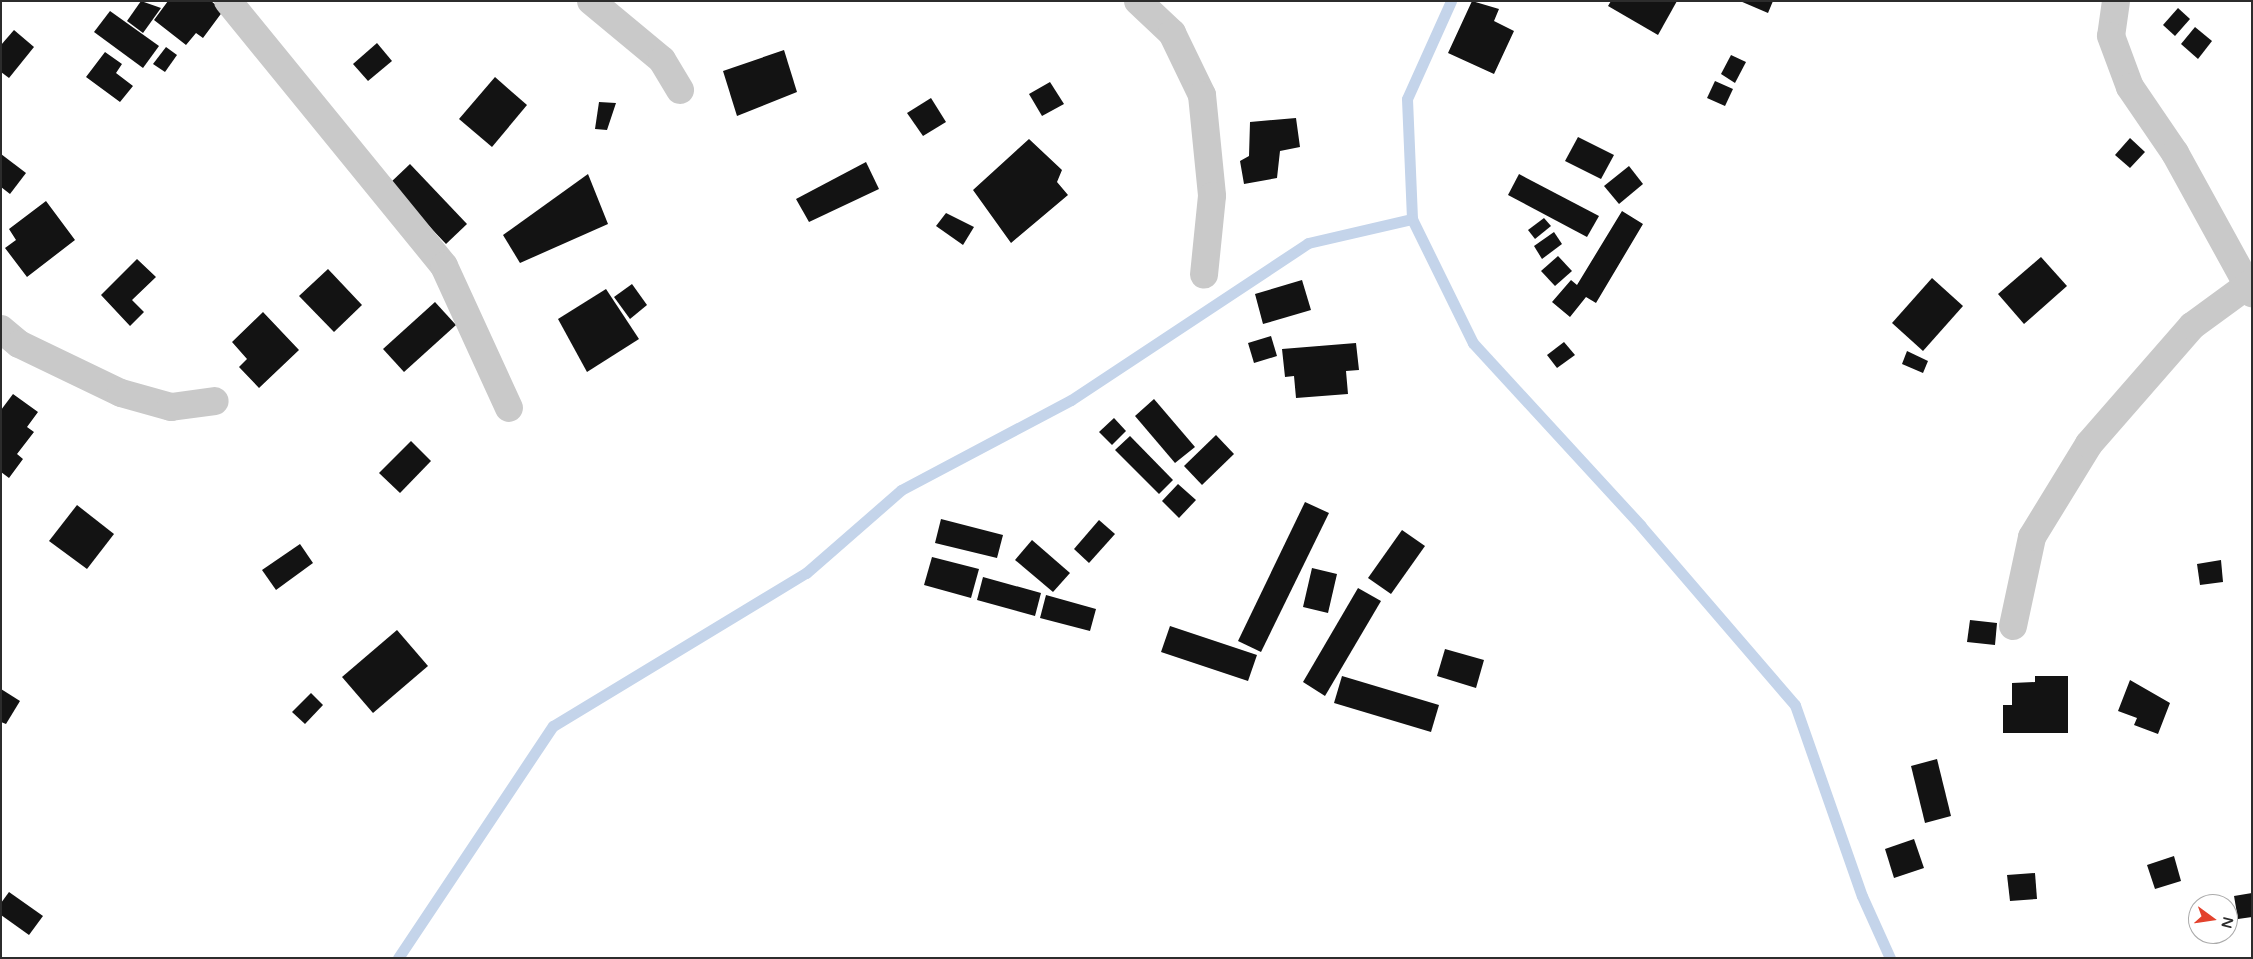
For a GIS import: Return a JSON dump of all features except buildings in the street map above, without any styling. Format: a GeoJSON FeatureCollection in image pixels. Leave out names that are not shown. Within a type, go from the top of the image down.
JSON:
{"type":"FeatureCollection","features":[{"type":"Feature","properties":{"kind":"street"},"geometry":{"type":"LineString","coordinates":[[228,1],[444,266],[509,408]]}},
{"type":"Feature","properties":{"kind":"street"},"geometry":{"type":"LineString","coordinates":[[591,1],[662,60],[680,90]]}},
{"type":"Feature","properties":{"kind":"street"},"geometry":{"type":"LineString","coordinates":[[1138,1],[1172,33],[1202,95],[1212,196],[1204,275]]}},
{"type":"Feature","properties":{"kind":"street"},"geometry":{"type":"LineString","coordinates":[[2013,626],[2032,537],[2089,444],[2192,326],[2250,289],[2174,153],[2130,87],[2111,36],[2116,1]]}},
{"type":"Feature","properties":{"kind":"street"},"geometry":{"type":"LineString","coordinates":[[1,329],[19,344],[121,392],[171,407],[215,401]]}},
{"type":"Feature","properties":{"kind":"waterway"},"geometry":{"type":"LineString","coordinates":[[1451,1],[1407,99],[1412,219],[1473,343],[1641,526],[1795,705],[1862,896],[1890,958]]}},
{"type":"Feature","properties":{"kind":"waterway"},"geometry":{"type":"LineString","coordinates":[[398,958],[553,726],[806,573],[901,490],[1071,400],[1308,243],[1412,219]]}}]}
